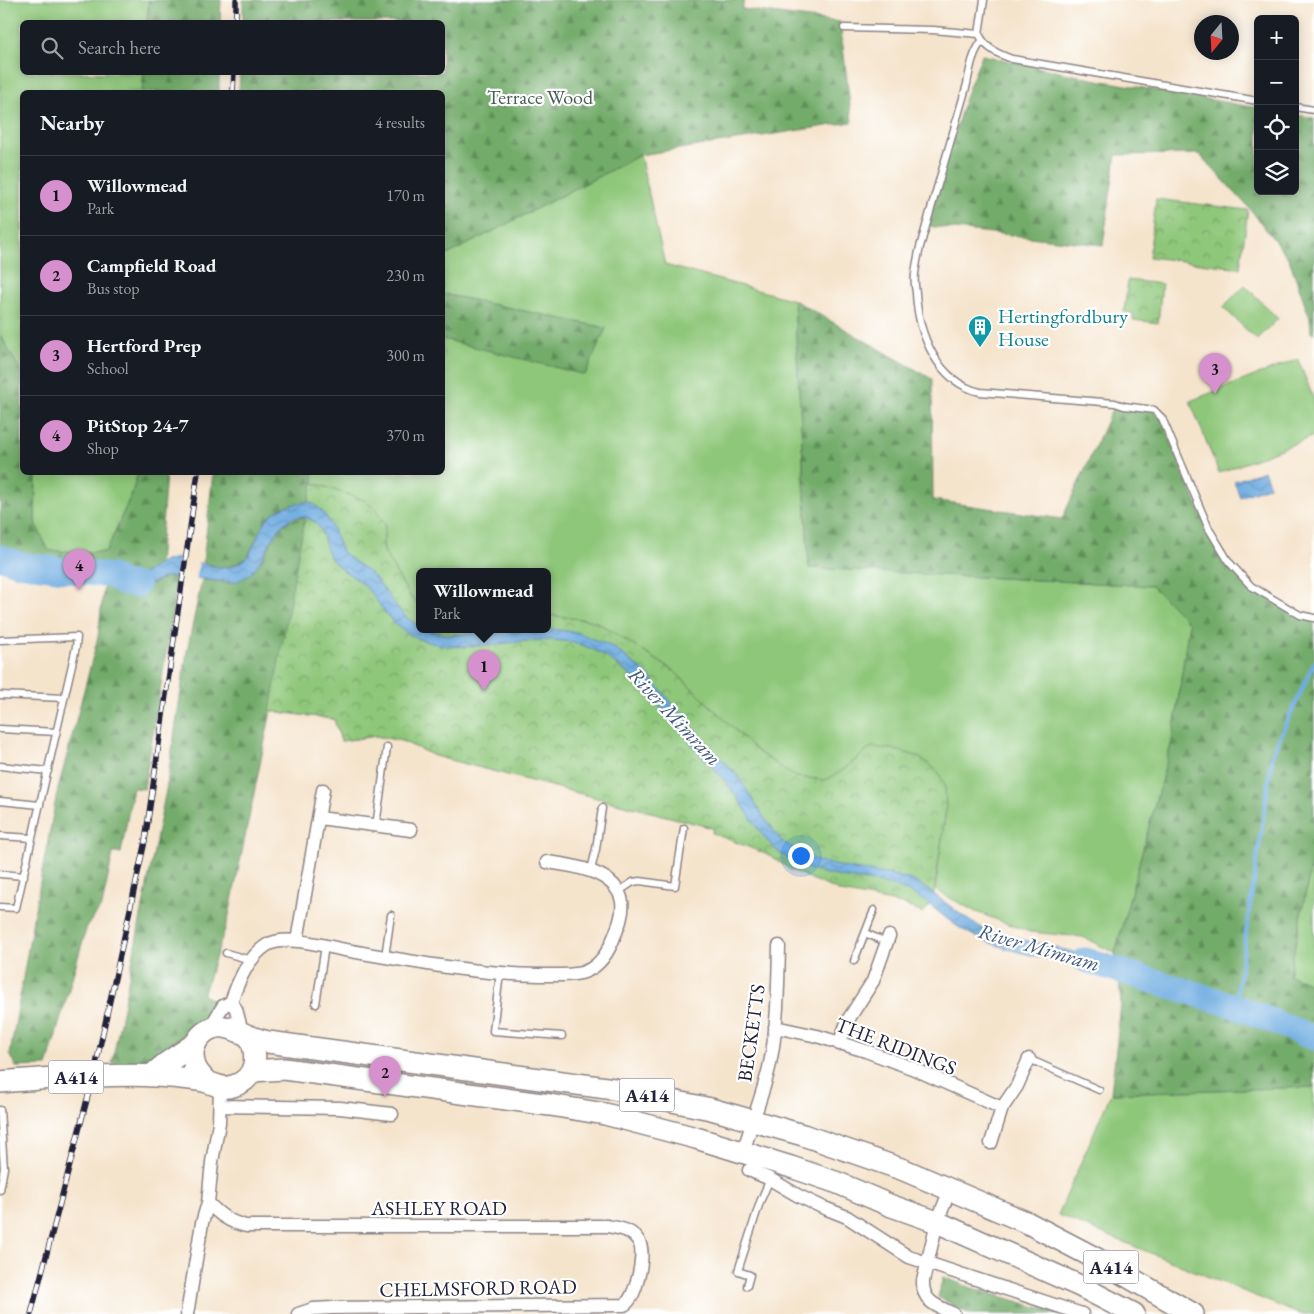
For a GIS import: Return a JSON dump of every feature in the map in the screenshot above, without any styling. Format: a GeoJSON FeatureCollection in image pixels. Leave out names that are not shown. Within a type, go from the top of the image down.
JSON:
{"type":"FeatureCollection","features":[{"type":"Feature","properties":{"kind":"highway"},"geometry":{"type":"LineString","coordinates":[[152,1076],[202,1036],[225,1027],[245,1034],[255,1051],[255,1062],[252,1071],[242,1082],[215,1092],[197,1072],[193,1061],[202,1036]]}},
{"type":"Feature","properties":{"kind":"highway","name":"A414"},"geometry":{"type":"LineString","coordinates":[[245,1034],[279,1044],[614,1089],[711,1109],[752,1120],[852,1151],[904,1170],[1028,1223],[1097,1259],[1193,1314]]}},
{"type":"Feature","properties":{"kind":"highway","name":"A414"},"geometry":{"type":"LineString","coordinates":[[252,1071],[284,1070],[605,1114],[746,1161],[838,1183],[889,1205],[937,1222],[1080,1286],[1134,1314]]}},
{"type":"Feature","properties":{"kind":"highway","name":"A414"},"geometry":{"type":"LineString","coordinates":[[0,1082],[94,1076],[152,1076],[215,1092]]}},
{"type":"Feature","properties":{"kind":"street"},"geometry":{"type":"LineString","coordinates":[[297,941],[323,790]]}},
{"type":"Feature","properties":{"kind":"street"},"geometry":{"type":"LineString","coordinates":[[319,818],[411,830]]}},
{"type":"Feature","properties":{"kind":"street"},"geometry":{"type":"LineString","coordinates":[[202,1036],[223,1006],[231,1002],[236,987],[252,960],[267,945],[280,941],[297,941],[385,957],[500,973],[569,975],[591,969],[605,954],[619,923],[622,902],[618,892],[604,878],[591,870],[574,865],[547,862]]}},
{"type":"Feature","properties":{"kind":"street"},"geometry":{"type":"LineString","coordinates":[[839,1044],[848,1020],[873,981],[888,939]]}},
{"type":"Feature","properties":{"kind":"street","name":"BECKETTS"},"geometry":{"type":"LineString","coordinates":[[746,1161],[752,1120],[769,1069],[775,1027],[779,946]]}},
{"type":"Feature","properties":{"kind":"street"},"geometry":{"type":"LineString","coordinates":[[231,1002],[236,1009],[245,1034]]}},
{"type":"Feature","properties":{"kind":"street","name":"THE RIDINGS"},"geometry":{"type":"LineString","coordinates":[[775,1027],[798,1031],[912,1068],[1002,1108]]}},
{"type":"Feature","properties":{"kind":"street"},"geometry":{"type":"LineString","coordinates":[[992,1143],[1002,1108],[1017,1086],[1029,1059]]}},
{"type":"Feature","properties":{"kind":"street"},"geometry":{"type":"LineString","coordinates":[[187,1314],[202,1223],[208,1202],[212,1162],[220,1123],[215,1092],[392,1114]]}},
{"type":"Feature","properties":{"kind":"street"},"geometry":{"type":"LineString","coordinates":[[746,1161],[770,1179],[797,1195],[847,1217],[909,1256],[1082,1314]]}},
{"type":"Feature","properties":{"kind":"street"},"geometry":{"type":"LineString","coordinates":[[950,1190],[937,1222],[923,1281],[924,1294],[931,1302],[954,1314]]}},
{"type":"Feature","properties":{"kind":"street","name":"ASHLEY ROAD"},"geometry":{"type":"LineString","coordinates":[[208,1202],[220,1216],[237,1224],[254,1226],[607,1226],[622,1228],[634,1235],[640,1244],[642,1258],[639,1274]]}},
{"type":"Feature","properties":{"kind":"street","name":"CHELMSFORD ROAD"},"geometry":{"type":"LineString","coordinates":[[298,1314],[313,1309],[332,1308],[446,1311],[624,1305],[629,1303],[634,1295],[639,1274]]}},
{"type":"Feature","properties":{"kind":"lane"},"geometry":{"type":"LineString","coordinates":[[984,0],[981,38],[972,60],[914,275],[917,309],[932,354],[942,369],[954,381],[968,389],[980,392],[1115,403],[1154,410],[1162,418],[1170,434],[1209,529],[1229,562],[1251,586],[1300,615],[1314,618]]}},
{"type":"Feature","properties":{"kind":"lane"},"geometry":{"type":"LineString","coordinates":[[844,28],[933,30],[981,38],[988,48],[1012,59],[1254,100]]}},
{"type":"Feature","properties":{"kind":"lane"},"geometry":{"type":"LineString","coordinates":[[1299,108],[1314,110]]}},
{"type":"Feature","properties":{"kind":"lane"},"geometry":{"type":"LineString","coordinates":[[0,640],[77,637],[16,908],[0,907]]}},
{"type":"Feature","properties":{"kind":"lane"},"geometry":{"type":"LineString","coordinates":[[0,695],[64,698]]}},
{"type":"Feature","properties":{"kind":"lane"},"geometry":{"type":"LineString","coordinates":[[0,729],[57,732]]}},
{"type":"Feature","properties":{"kind":"lane"},"geometry":{"type":"LineString","coordinates":[[376,826],[387,748]]}},
{"type":"Feature","properties":{"kind":"lane"},"geometry":{"type":"LineString","coordinates":[[0,766],[48,771]]}},
{"type":"Feature","properties":{"kind":"lane"},"geometry":{"type":"LineString","coordinates":[[0,801],[40,805]]}},
{"type":"Feature","properties":{"kind":"lane"},"geometry":{"type":"LineString","coordinates":[[591,870],[602,808]]}},
{"type":"Feature","properties":{"kind":"lane"},"geometry":{"type":"LineString","coordinates":[[618,892],[633,882],[640,881],[675,886],[684,828]]}},
{"type":"Feature","properties":{"kind":"lane"},"geometry":{"type":"LineString","coordinates":[[0,836],[32,838]]}},
{"type":"Feature","properties":{"kind":"lane"},"geometry":{"type":"LineString","coordinates":[[0,874],[24,876]]}},
{"type":"Feature","properties":{"kind":"lane"},"geometry":{"type":"LineString","coordinates":[[854,961],[874,910]]}},
{"type":"Feature","properties":{"kind":"lane"},"geometry":{"type":"LineString","coordinates":[[385,957],[391,915]]}},
{"type":"Feature","properties":{"kind":"lane"},"geometry":{"type":"LineString","coordinates":[[865,934],[888,939]]}},
{"type":"Feature","properties":{"kind":"lane"},"geometry":{"type":"LineString","coordinates":[[316,1004],[325,946]]}},
{"type":"Feature","properties":{"kind":"lane"},"geometry":{"type":"LineString","coordinates":[[226,953],[252,960]]}},
{"type":"Feature","properties":{"kind":"lane"},"geometry":{"type":"LineString","coordinates":[[500,973],[493,1031],[562,1036]]}},
{"type":"Feature","properties":{"kind":"lane"},"geometry":{"type":"LineString","coordinates":[[1029,1059],[1099,1090]]}},
{"type":"Feature","properties":{"kind":"lane"},"geometry":{"type":"LineString","coordinates":[[0,1110],[4,1168],[0,1190]]}},
{"type":"Feature","properties":{"kind":"lane"},"geometry":{"type":"LineString","coordinates":[[747,1286],[750,1275],[738,1271],[760,1202],[770,1179]]}},
{"type":"Feature","properties":{"kind":"green space"},"geometry":{"type":"Polygon","coordinates":[[[0,0],[149,0],[147,20],[20,20],[20,75],[144,75],[142,90],[20,90],[20,370],[0,335],[0,0]]]}},
{"type":"Feature","properties":{"kind":"green space"},"geometry":{"type":"Polygon","coordinates":[[[149,0],[221,0],[220,20],[147,20],[149,0]]]}},
{"type":"Feature","properties":{"kind":"green space","name":"Terrace Wood"},"geometry":{"type":"Polygon","coordinates":[[[243,0],[744,0],[742,9],[840,22],[852,122],[640,155],[445,256],[445,90],[239,90],[240,75],[445,75],[445,20],[243,20],[243,0]]]}},
{"type":"Feature","properties":{"kind":"green space"},"geometry":{"type":"Polygon","coordinates":[[[982,55],[1092,79],[1254,107],[1254,195],[1299,195],[1299,116],[1314,118],[1314,333],[1311,333],[1310,318],[1289,259],[1250,209],[1199,154],[1116,155],[1103,245],[927,226],[967,92],[982,55]]]}},
{"type":"Feature","properties":{"kind":"green space"},"geometry":{"type":"Polygon","coordinates":[[[144,75],[219,75],[219,90],[142,90],[144,75]]]}},
{"type":"Feature","properties":{"kind":"green space"},"geometry":{"type":"Polygon","coordinates":[[[640,155],[665,265],[794,300],[809,568],[1152,586],[1189,623],[1173,737],[1115,953],[1083,937],[1030,932],[976,912],[935,890],[946,809],[872,747],[839,773],[825,780],[795,777],[757,751],[674,671],[595,621],[551,615],[551,568],[416,568],[416,601],[411,598],[385,554],[383,545],[384,525],[364,500],[313,483],[313,475],[445,475],[445,339],[585,374],[606,328],[445,294],[445,256],[640,155]]]}},
{"type":"Feature","properties":{"kind":"green space"},"geometry":{"type":"Polygon","coordinates":[[[1156,199],[1248,210],[1240,268],[1149,257],[1156,199]]]}},
{"type":"Feature","properties":{"kind":"green space"},"geometry":{"type":"Polygon","coordinates":[[[1128,280],[1162,284],[1158,323],[1133,320],[1133,313],[1124,312],[1128,280]]]}},
{"type":"Feature","properties":{"kind":"green space"},"geometry":{"type":"Polygon","coordinates":[[[1245,285],[1278,319],[1257,340],[1223,307],[1245,285]]]}},
{"type":"Feature","properties":{"kind":"green space"},"geometry":{"type":"Polygon","coordinates":[[[445,294],[606,328],[585,375],[445,340],[445,294]]]}},
{"type":"Feature","properties":{"kind":"green space"},"geometry":{"type":"Polygon","coordinates":[[[794,300],[932,379],[933,500],[1062,519],[1115,403],[1154,410],[1162,418],[1188,484],[1209,529],[1235,569],[1256,591],[1264,596],[1314,618],[1314,851],[1289,975],[1314,985],[1314,1087],[1111,1093],[1121,1004],[1115,953],[1173,737],[1189,623],[1152,586],[809,568],[794,300]]]}},
{"type":"Feature","properties":{"kind":"green space"},"geometry":{"type":"Polygon","coordinates":[[[0,335],[20,370],[20,475],[36,475],[35,523],[49,551],[106,552],[132,493],[137,475],[166,475],[159,565],[144,573],[134,577],[129,576],[109,565],[53,572],[0,558],[0,335]]]}},
{"type":"Feature","properties":{"kind":"green space"},"geometry":{"type":"Polygon","coordinates":[[[1298,359],[1314,400],[1314,436],[1219,473],[1190,401],[1298,359]]]}},
{"type":"Feature","properties":{"kind":"green space"},"geometry":{"type":"Polygon","coordinates":[[[36,475],[137,475],[132,493],[106,552],[49,551],[35,523],[36,475]]]}},
{"type":"Feature","properties":{"kind":"green space"},"geometry":{"type":"Polygon","coordinates":[[[213,475],[313,475],[314,483],[364,500],[376,510],[385,525],[383,545],[385,554],[411,598],[416,601],[416,621],[323,512],[267,519],[246,559],[228,567],[218,567],[203,562],[213,475]]]}},
{"type":"Feature","properties":{"kind":"green space"},"geometry":{"type":"Polygon","coordinates":[[[313,483],[364,500],[376,510],[385,525],[383,545],[385,554],[411,598],[416,601],[416,633],[551,633],[551,615],[595,621],[674,671],[757,751],[795,777],[825,780],[839,773],[872,747],[892,749],[917,756],[937,770],[945,785],[946,809],[934,894],[930,906],[922,913],[902,904],[841,892],[791,870],[769,855],[712,833],[713,828],[435,756],[402,741],[376,736],[341,741],[334,719],[270,711],[305,517],[313,483]]]}},
{"type":"Feature","properties":{"kind":"green space"},"geometry":{"type":"Polygon","coordinates":[[[305,517],[377,602],[416,628],[416,633],[423,633],[713,828],[435,756],[402,741],[376,736],[341,741],[334,719],[271,711],[228,920],[203,995],[217,1002],[182,1038],[162,1053],[139,1062],[112,1063],[166,790],[187,651],[202,580],[235,582],[260,562],[281,527],[295,519],[305,517]]]}},
{"type":"Feature","properties":{"kind":"green space"},"geometry":{"type":"Polygon","coordinates":[[[166,577],[177,578],[144,789],[133,788],[121,853],[113,853],[102,906],[87,926],[47,1066],[16,1067],[10,1054],[34,914],[57,793],[98,637],[104,584],[135,592],[166,577]]]}},
{"type":"Feature","properties":{"kind":"green space"},"geometry":{"type":"Polygon","coordinates":[[[1314,851],[1314,985],[1289,975],[1314,851]]]}},
{"type":"Feature","properties":{"kind":"green space"},"geometry":{"type":"Polygon","coordinates":[[[1314,1087],[1314,1314],[1299,1314],[1058,1215],[1111,1093],[1314,1087]]]}},
{"type":"Feature","properties":{"kind":"green space"},"geometry":{"type":"Polygon","coordinates":[[[943,1277],[972,1288],[1061,1314],[970,1314],[938,1297],[943,1277]]]}},
{"type":"Feature","properties":{"kind":"water"},"geometry":{"type":"Polygon","coordinates":[[[1264,471],[1270,486],[1240,497],[1234,481],[1264,471]]]}},
{"type":"Feature","properties":{"kind":"water"},"geometry":{"type":"Polygon","coordinates":[[[309,502],[321,510],[333,529],[341,550],[375,578],[400,611],[416,624],[416,633],[448,635],[551,633],[551,629],[576,632],[613,647],[646,673],[709,746],[738,776],[765,819],[782,841],[798,852],[817,861],[893,875],[914,881],[971,922],[990,932],[1116,962],[1119,978],[1078,965],[1021,953],[999,946],[963,930],[923,900],[899,888],[819,872],[790,860],[776,850],[758,829],[728,784],[661,707],[637,681],[609,659],[594,650],[572,642],[549,640],[478,646],[454,646],[430,643],[407,633],[389,618],[366,587],[332,560],[322,532],[309,519],[299,517],[290,520],[282,526],[257,566],[248,576],[235,582],[167,577],[142,589],[130,591],[104,584],[109,565],[130,577],[138,577],[156,565],[168,560],[187,560],[217,567],[236,565],[248,556],[264,524],[271,515],[286,506],[309,502]]]}},
{"type":"Feature","properties":{"kind":"pier"},"geometry":{"type":"Polygon","coordinates":[[[179,557],[199,559],[196,582],[176,581],[179,557]]]}},
{"type":"Feature","properties":{"kind":"waterway","name":"River Mimram"},"geometry":{"type":"LineString","coordinates":[[0,557],[19,564],[112,576],[122,583],[137,585]]}},
{"type":"Feature","properties":{"kind":"waterway"},"geometry":{"type":"LineString","coordinates":[[1235,1006],[1273,752],[1314,663]]}},
{"type":"Feature","properties":{"kind":"waterway","name":"River Mimram"},"geometry":{"type":"LineString","coordinates":[[1085,960],[1235,1006],[1314,1038]]}},
{"type":"Feature","properties":{"kind":"railway"},"geometry":{"type":"LineString","coordinates":[[236,0],[236,20]]}},
{"type":"Feature","properties":{"kind":"railway"},"geometry":{"type":"LineString","coordinates":[[233,90],[234,75]]}},
{"type":"Feature","properties":{"kind":"railway"},"geometry":{"type":"LineString","coordinates":[[31,1314],[95,1069],[145,841],[198,475]]}},
{"type":"Feature","properties":{"kind":"place","name":"Hertingfordbury House"},"geometry":{"type":"Point","coordinates":[980,348]}},
{"type":"Feature","properties":{"kind":"place","name":"Hertford Prep"},"geometry":{"type":"Point","coordinates":[1215,394]}},
{"type":"Feature","properties":{"kind":"place","name":"PitStop 24-7"},"geometry":{"type":"Point","coordinates":[79,590]}},
{"type":"Feature","properties":{"kind":"place","name":"Willowmead"},"geometry":{"type":"Point","coordinates":[484,691]}},
{"type":"Feature","properties":{"kind":"place","name":"Campfield Road"},"geometry":{"type":"Point","coordinates":[385,1097]}}]}
